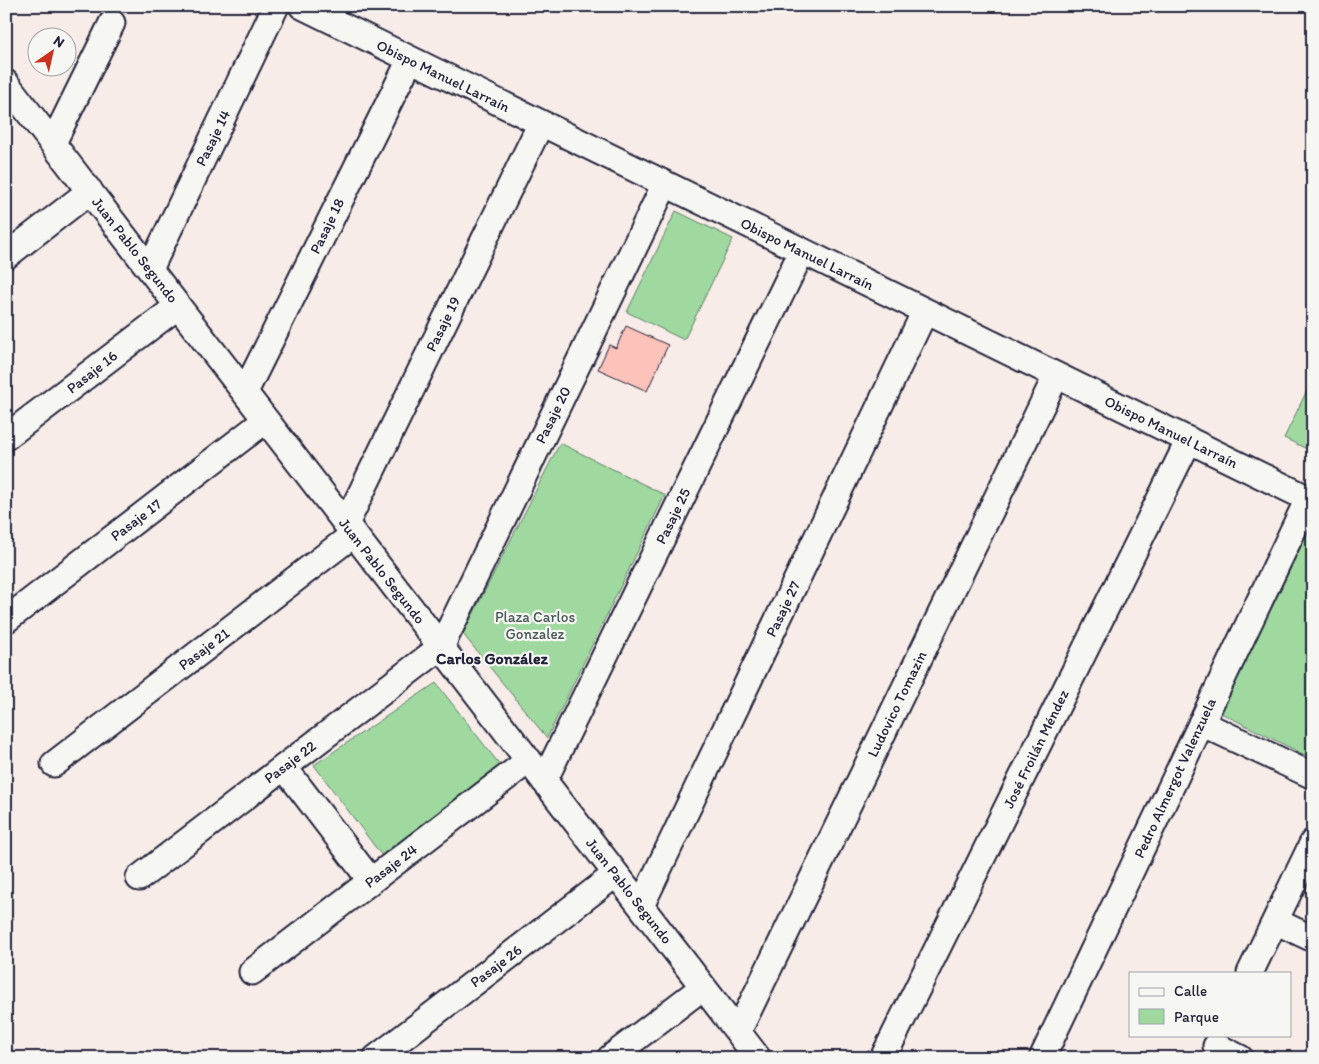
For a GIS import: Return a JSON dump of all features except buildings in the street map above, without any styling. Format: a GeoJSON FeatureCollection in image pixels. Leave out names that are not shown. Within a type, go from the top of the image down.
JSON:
{"type":"FeatureCollection","features":[{"type":"Feature","properties":{"kind":"street","name":"Pasaje 14"},"geometry":{"type":"LineString","coordinates":[[150,269],[276,6]]}},
{"type":"Feature","properties":{"kind":"street","name":"Obispo Manuel Larraín"},"geometry":{"type":"LineString","coordinates":[[302,6],[1310,500]]}},
{"type":"Feature","properties":{"kind":"street"},"geometry":{"type":"LineString","coordinates":[[53,143],[112,23]]}},
{"type":"Feature","properties":{"kind":"street","name":"Pasaje 18"},"geometry":{"type":"LineString","coordinates":[[245,392],[410,60]]}},
{"type":"Feature","properties":{"kind":"street","name":"Juan Pablo Segundo"},"geometry":{"type":"LineString","coordinates":[[6,83],[758,1058]]}},
{"type":"Feature","properties":{"kind":"street","name":"Pasaje 19"},"geometry":{"type":"LineString","coordinates":[[350,529],[541,124]]}},
{"type":"Feature","properties":{"kind":"street","name":"Pasaje 20"},"geometry":{"type":"LineString","coordinates":[[441,647],[665,184]]}},
{"type":"Feature","properties":{"kind":"street"},"geometry":{"type":"LineString","coordinates":[[6,256],[90,192]]}},
{"type":"Feature","properties":{"kind":"street","name":"Pasaje 25"},"geometry":{"type":"LineString","coordinates":[[544,781],[802,251]]}},
{"type":"Feature","properties":{"kind":"street","name":"Pasaje 16"},"geometry":{"type":"LineString","coordinates":[[6,437],[178,306]]}},
{"type":"Feature","properties":{"kind":"street","name":"Pasaje 27"},"geometry":{"type":"LineString","coordinates":[[641,906],[925,312]]}},
{"type":"Feature","properties":{"kind":"street","name":"Ludovico Tomazin"},"geometry":{"type":"LineString","coordinates":[[738,1032],[1056,376]]}},
{"type":"Feature","properties":{"kind":"street","name":"Pasaje 17"},"geometry":{"type":"LineString","coordinates":[[6,620],[266,420]]}},
{"type":"Feature","properties":{"kind":"street","name":"José Froilán Méndez"},"geometry":{"type":"LineString","coordinates":[[883,1058],[1189,440]]}},
{"type":"Feature","properties":{"kind":"street","name":"Pedro Almergot Valenzuela"},"geometry":{"type":"LineString","coordinates":[[1042,1058],[1201,723],[1310,500]]}},
{"type":"Feature","properties":{"kind":"street","name":"Pasaje 21"},"geometry":{"type":"LineString","coordinates":[[54,764],[350,529]]}},
{"type":"Feature","properties":{"kind":"street","name":"Pasaje 22"},"geometry":{"type":"LineString","coordinates":[[139,878],[441,647]]}},
{"type":"Feature","properties":{"kind":"street"},"geometry":{"type":"LineString","coordinates":[[1201,723],[1313,776]]}},
{"type":"Feature","properties":{"kind":"street","name":"Pasaje 24"},"geometry":{"type":"LineString","coordinates":[[252,972],[528,760]]}},
{"type":"Feature","properties":{"kind":"street"},"geometry":{"type":"LineString","coordinates":[[284,767],[371,881]]}},
{"type":"Feature","properties":{"kind":"street"},"geometry":{"type":"LineString","coordinates":[[1250,972],[1313,842]]}},
{"type":"Feature","properties":{"kind":"street","name":"Pasaje 26"},"geometry":{"type":"LineString","coordinates":[[376,1058],[616,874]]}},
{"type":"Feature","properties":{"kind":"street"},"geometry":{"type":"LineString","coordinates":[[1275,921],[1313,939]]}},
{"type":"Feature","properties":{"kind":"street"},"geometry":{"type":"LineString","coordinates":[[610,1058],[703,987]]}},
{"type":"Feature","properties":{"kind":"street"},"geometry":{"type":"LineString","coordinates":[[1215,1046],[1240,1058]]}},
{"type":"Feature","properties":{"kind":"green space"},"geometry":{"type":"Polygon","coordinates":[[[676,211],[733,239],[684,340],[627,312],[676,211]]]}},
{"type":"Feature","properties":{"kind":"green space"},"geometry":{"type":"Polygon","coordinates":[[[1313,378],[1313,452],[1284,438],[1313,378]]]}},
{"type":"Feature","properties":{"kind":"green space","name":"Plaza Carlos Gonzalez"},"geometry":{"type":"Polygon","coordinates":[[[560,443],[665,495],[547,738],[463,634],[560,443]]]}},
{"type":"Feature","properties":{"kind":"green space"},"geometry":{"type":"Polygon","coordinates":[[[1313,521],[1313,759],[1219,712],[1313,521]]]}},
{"type":"Feature","properties":{"kind":"green space"},"geometry":{"type":"Polygon","coordinates":[[[436,683],[500,765],[382,856],[314,765],[436,683]]]}},
{"type":"Feature","properties":{"kind":"district","name":"Carlos González"},"geometry":{"type":"Point","coordinates":[492,658]}}]}
